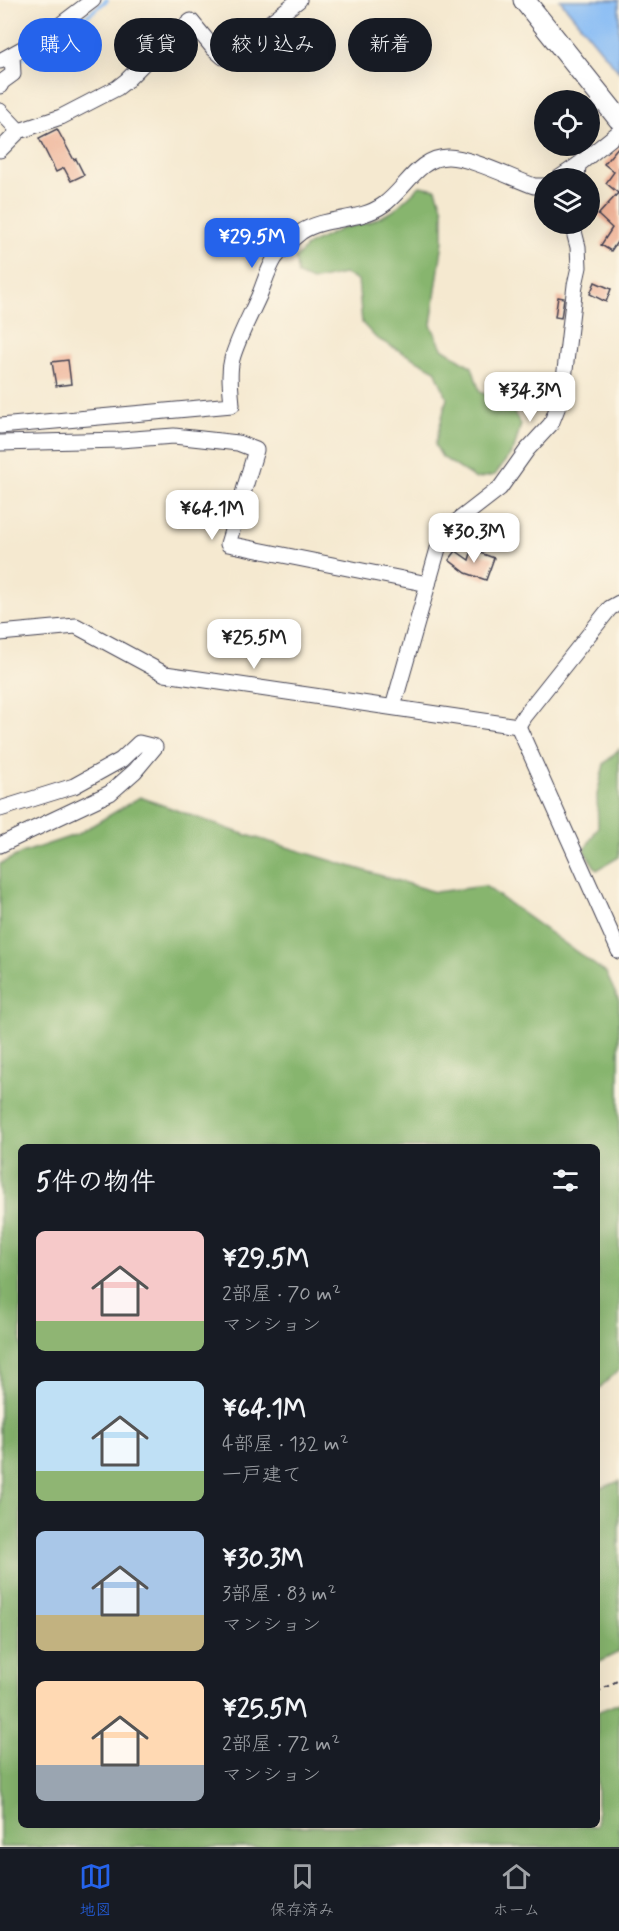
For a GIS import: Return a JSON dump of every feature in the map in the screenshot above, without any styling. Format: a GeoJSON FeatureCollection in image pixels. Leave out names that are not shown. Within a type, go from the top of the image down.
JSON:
{"type":"FeatureCollection","features":[{"type":"Feature","properties":{"kind":"main road"},"geometry":{"type":"LineString","coordinates":[[524,0],[619,119]]}},
{"type":"Feature","properties":{"kind":"street"},"geometry":{"type":"LineString","coordinates":[[0,86],[13,74],[6,58],[47,35],[93,0]]}},
{"type":"Feature","properties":{"kind":"street"},"geometry":{"type":"LineString","coordinates":[[0,150],[19,130],[61,117],[117,88],[190,21],[214,50],[223,57],[299,0]]}},
{"type":"Feature","properties":{"kind":"street"},"geometry":{"type":"LineString","coordinates":[[0,111],[19,130]]}},
{"type":"Feature","properties":{"kind":"street"},"geometry":{"type":"LineString","coordinates":[[581,168],[619,132]]}},
{"type":"Feature","properties":{"kind":"street"},"geometry":{"type":"LineString","coordinates":[[0,426],[232,405],[230,378],[232,360],[274,260],[286,245],[302,232],[321,224],[364,214],[381,206],[396,195],[422,165],[434,159],[447,157],[462,159],[534,186]]}},
{"type":"Feature","properties":{"kind":"street"},"geometry":{"type":"LineString","coordinates":[[393,707],[441,538],[451,526],[500,488],[527,450],[550,424],[562,396],[579,267],[575,234]]}},
{"type":"Feature","properties":{"kind":"street"},"geometry":{"type":"LineString","coordinates":[[0,443],[120,440],[174,436],[238,443],[256,450],[228,544],[428,584]]}},
{"type":"Feature","properties":{"kind":"street"},"geometry":{"type":"LineString","coordinates":[[518,726],[610,608],[619,603]]}},
{"type":"Feature","properties":{"kind":"street"},"geometry":{"type":"LineString","coordinates":[[0,633],[76,626],[165,674],[518,726]]}},
{"type":"Feature","properties":{"kind":"street"},"geometry":{"type":"LineString","coordinates":[[518,726],[619,951]]}},
{"type":"Feature","properties":{"kind":"street"},"geometry":{"type":"LineString","coordinates":[[0,809],[74,786],[121,760],[139,743],[155,747],[135,771],[110,793],[0,844]]}},
{"type":"Feature","properties":{"kind":"path"},"geometry":{"type":"LineString","coordinates":[[600,1690],[619,1680]]}},
{"type":"Feature","properties":{"kind":"green space"},"geometry":{"type":"Polygon","coordinates":[[[420,186],[436,189],[443,209],[443,241],[431,325],[442,348],[472,367],[480,392],[509,405],[521,424],[514,449],[495,475],[476,479],[442,457],[435,445],[447,398],[435,370],[376,338],[362,323],[358,280],[344,274],[312,281],[298,275],[295,259],[308,245],[343,228],[368,223],[393,211],[420,186]]]}},
{"type":"Feature","properties":{"kind":"green space"},"geometry":{"type":"Polygon","coordinates":[[[619,749],[619,857],[597,870],[584,851],[598,827],[597,795],[604,764],[619,749]]]}},
{"type":"Feature","properties":{"kind":"green space"},"geometry":{"type":"Polygon","coordinates":[[[140,797],[237,832],[435,892],[485,886],[606,973],[619,1001],[619,1370],[600,1387],[600,1144],[18,1144],[18,1828],[600,1828],[600,1711],[619,1703],[619,1847],[0,1847],[0,864],[22,853],[78,834],[140,797]]]}},
{"type":"Feature","properties":{"kind":"green space"},"geometry":{"type":"Polygon","coordinates":[[[619,1481],[619,1652],[600,1662],[600,1485],[602,1488],[619,1481]]]}},
{"type":"Feature","properties":{"kind":"water"},"geometry":{"type":"Polygon","coordinates":[[[560,0],[619,0],[619,72],[560,0]]]}},
{"type":"Feature","properties":{"kind":"building"},"geometry":{"type":"Polygon","coordinates":[[[57,129],[84,175],[71,181],[64,168],[56,172],[39,138],[57,129]]]}},
{"type":"Feature","properties":{"kind":"building"},"geometry":{"type":"Polygon","coordinates":[[[619,146],[619,239],[611,251],[601,245],[612,228],[600,217],[600,213],[618,193],[606,183],[614,172],[604,164],[619,146]]]}},
{"type":"Feature","properties":{"kind":"building"},"geometry":{"type":"Polygon","coordinates":[[[595,282],[611,289],[606,302],[590,294],[595,282]]]}},
{"type":"Feature","properties":{"kind":"building"},"geometry":{"type":"Polygon","coordinates":[[[558,297],[564,298],[561,318],[555,317],[558,297]]]}},
{"type":"Feature","properties":{"kind":"building"},"geometry":{"type":"Polygon","coordinates":[[[68,360],[71,384],[56,386],[52,362],[68,360]]]}},
{"type":"Feature","properties":{"kind":"building"},"geometry":{"type":"Polygon","coordinates":[[[472,550],[494,558],[486,580],[466,573],[449,560],[456,551],[469,560],[472,550]]]}},
{"type":"Feature","properties":{"kind":"waterway"},"geometry":{"type":"LineString","coordinates":[[17,61],[53,43],[107,0]]}}]}
